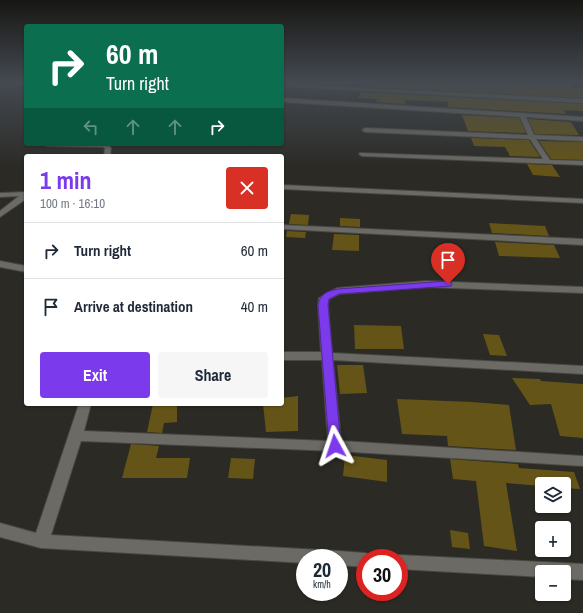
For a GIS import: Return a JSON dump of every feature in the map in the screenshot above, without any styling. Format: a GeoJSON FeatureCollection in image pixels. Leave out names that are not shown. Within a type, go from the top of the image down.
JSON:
{"type":"FeatureCollection","features":[{"type":"Feature","properties":{"kind":"street"},"geometry":{"type":"LineString","coordinates":[[442,111],[583,118]]}},
{"type":"Feature","properties":{"kind":"street"},"geometry":{"type":"LineString","coordinates":[[523,116],[532,137],[548,162]]}},
{"type":"Feature","properties":{"kind":"street"},"geometry":{"type":"LineString","coordinates":[[365,130],[583,139]]}},
{"type":"Feature","properties":{"kind":"street"},"geometry":{"type":"LineString","coordinates":[[362,154],[583,163]]}},
{"type":"Feature","properties":{"kind":"street"},"geometry":{"type":"LineString","coordinates":[[284,187],[583,201]]}},
{"type":"Feature","properties":{"kind":"street"},"geometry":{"type":"LineString","coordinates":[[0,195],[24,194]]}},
{"type":"Feature","properties":{"kind":"street"},"geometry":{"type":"LineString","coordinates":[[0,215],[24,196]]}},
{"type":"Feature","properties":{"kind":"street"},"geometry":{"type":"LineString","coordinates":[[284,227],[583,242]]}},
{"type":"Feature","properties":{"kind":"street"},"geometry":{"type":"LineString","coordinates":[[0,264],[24,269]]}},
{"type":"Feature","properties":{"kind":"street"},"geometry":{"type":"LineString","coordinates":[[335,446],[323,305],[324,298],[329,294],[338,291],[448,284],[583,290]]}},
{"type":"Feature","properties":{"kind":"street"},"geometry":{"type":"LineString","coordinates":[[284,356],[327,356],[583,370]]}},
{"type":"Feature","properties":{"kind":"street"},"geometry":{"type":"LineString","coordinates":[[41,541],[84,406]]}},
{"type":"Feature","properties":{"kind":"street"},"geometry":{"type":"LineString","coordinates":[[76,436],[335,446],[583,461]]}},
{"type":"Feature","properties":{"kind":"street"},"geometry":{"type":"LineString","coordinates":[[0,530],[41,541],[296,556]]}},
{"type":"Feature","properties":{"kind":"street"},"geometry":{"type":"LineString","coordinates":[[408,562],[583,572]]}},
{"type":"Feature","properties":{"kind":"building"},"geometry":{"type":"Polygon","coordinates":[[[509,111],[564,111],[566,114],[509,111]]]}},
{"type":"Feature","properties":{"kind":"building"},"geometry":{"type":"Polygon","coordinates":[[[462,115],[519,118],[526,133],[468,131],[462,115]]]}},
{"type":"Feature","properties":{"kind":"building"},"geometry":{"type":"Polygon","coordinates":[[[528,119],[571,122],[579,135],[535,134],[528,119]]]}},
{"type":"Feature","properties":{"kind":"building"},"geometry":{"type":"Polygon","coordinates":[[[471,138],[529,140],[540,157],[510,156],[505,147],[474,146],[471,138]]]}},
{"type":"Feature","properties":{"kind":"building"},"geometry":{"type":"Polygon","coordinates":[[[539,141],[583,142],[583,160],[551,159],[539,141]]]}},
{"type":"Feature","properties":{"kind":"building"},"geometry":{"type":"Polygon","coordinates":[[[527,164],[552,165],[560,177],[533,175],[527,164]]]}},
{"type":"Feature","properties":{"kind":"building"},"geometry":{"type":"Polygon","coordinates":[[[291,214],[309,215],[308,225],[289,224],[291,214]]]}},
{"type":"Feature","properties":{"kind":"building"},"geometry":{"type":"Polygon","coordinates":[[[340,218],[360,219],[360,227],[340,226],[340,218]]]}},
{"type":"Feature","properties":{"kind":"building"},"geometry":{"type":"Polygon","coordinates":[[[489,223],[545,226],[549,236],[492,233],[489,223]]]}},
{"type":"Feature","properties":{"kind":"building"},"geometry":{"type":"Polygon","coordinates":[[[287,231],[306,232],[305,238],[286,237],[287,231]]]}},
{"type":"Feature","properties":{"kind":"building"},"geometry":{"type":"Polygon","coordinates":[[[334,234],[359,235],[359,251],[332,250],[334,234]]]}},
{"type":"Feature","properties":{"kind":"building"},"geometry":{"type":"Polygon","coordinates":[[[495,242],[554,245],[560,258],[499,256],[495,242]]]}},
{"type":"Feature","properties":{"kind":"building"},"geometry":{"type":"Polygon","coordinates":[[[354,325],[401,326],[404,349],[355,349],[354,325]]]}},
{"type":"Feature","properties":{"kind":"building"},"geometry":{"type":"Polygon","coordinates":[[[483,334],[499,335],[507,356],[490,355],[483,334]]]}},
{"type":"Feature","properties":{"kind":"building"},"geometry":{"type":"Polygon","coordinates":[[[337,365],[363,365],[367,393],[340,394],[337,365]]]}},
{"type":"Feature","properties":{"kind":"building"},"geometry":{"type":"Polygon","coordinates":[[[512,378],[540,379],[541,381],[583,384],[583,438],[560,436],[551,404],[530,405],[512,378]]]}},
{"type":"Feature","properties":{"kind":"building"},"geometry":{"type":"Polygon","coordinates":[[[298,396],[298,431],[266,432],[263,406],[284,406],[284,398],[298,396]]]}},
{"type":"Feature","properties":{"kind":"building"},"geometry":{"type":"Polygon","coordinates":[[[397,399],[509,405],[516,450],[448,446],[447,436],[402,434],[397,399]]]}},
{"type":"Feature","properties":{"kind":"building"},"geometry":{"type":"Polygon","coordinates":[[[153,406],[177,406],[177,422],[164,423],[162,433],[147,432],[153,406]]]}},
{"type":"Feature","properties":{"kind":"building"},"geometry":{"type":"Polygon","coordinates":[[[131,444],[159,446],[156,458],[190,458],[187,478],[122,478],[131,444]]]}},
{"type":"Feature","properties":{"kind":"building"},"geometry":{"type":"Polygon","coordinates":[[[345,455],[387,460],[387,482],[343,476],[345,455]]]}},
{"type":"Feature","properties":{"kind":"building"},"geometry":{"type":"Polygon","coordinates":[[[231,458],[255,459],[253,479],[228,478],[231,458]]]}},
{"type":"Feature","properties":{"kind":"building"},"geometry":{"type":"Polygon","coordinates":[[[450,459],[518,464],[519,468],[574,472],[580,489],[571,488],[571,477],[535,477],[535,485],[506,483],[517,551],[484,546],[476,481],[453,479],[450,459]]]}},
{"type":"Feature","properties":{"kind":"building"},"geometry":{"type":"Polygon","coordinates":[[[450,530],[468,533],[470,549],[452,547],[450,530]]]}},
{"type":"Feature","properties":{"kind":"route"},"geometry":{"type":"LineString","coordinates":[[335,446],[323,305],[324,298],[329,294],[338,291],[426,284],[448,284]]}}]}
